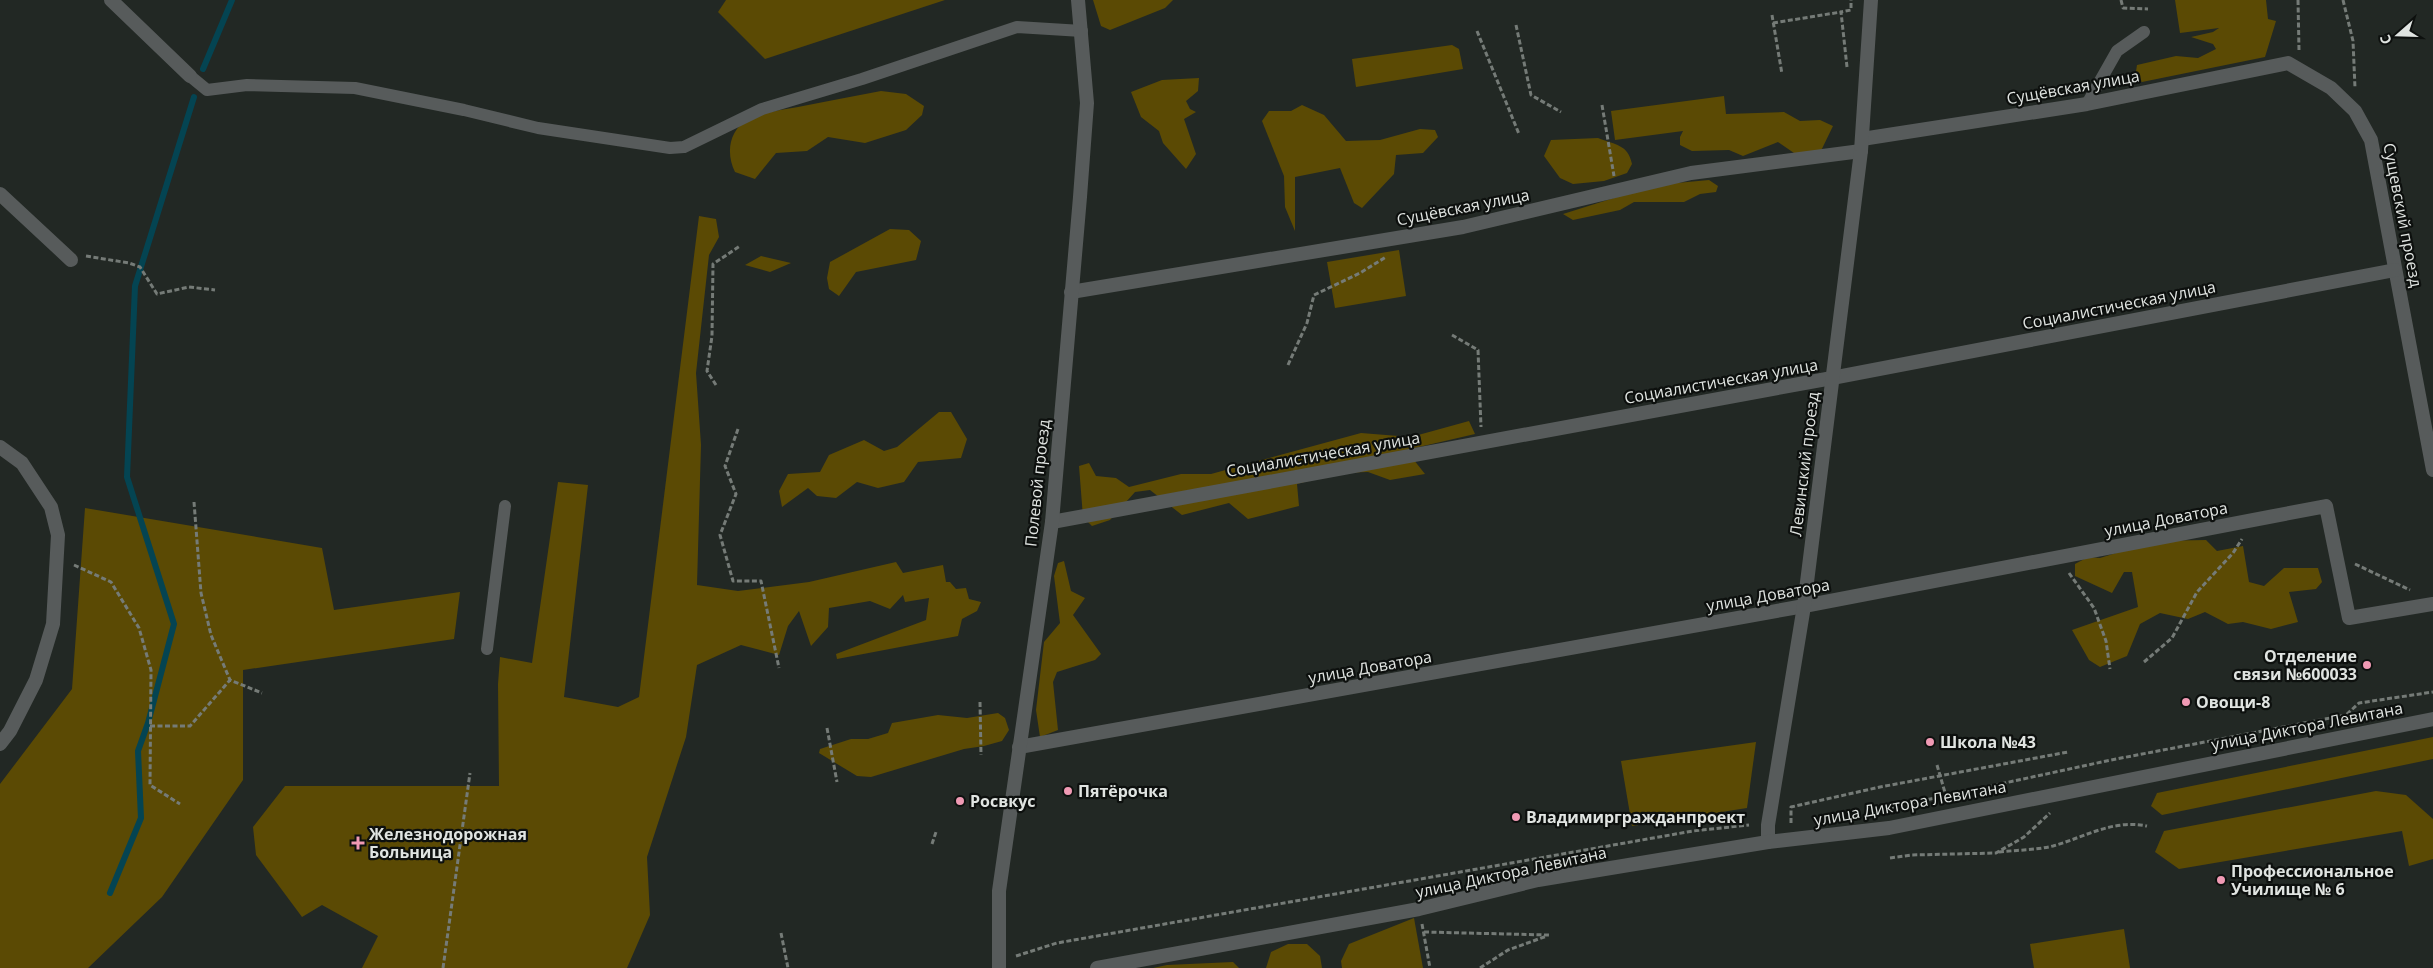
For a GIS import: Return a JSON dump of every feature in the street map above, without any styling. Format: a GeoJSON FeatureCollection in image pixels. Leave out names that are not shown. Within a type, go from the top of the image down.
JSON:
{"type":"FeatureCollection","features":[{"type":"Feature","properties":{"kind":"street"},"geometry":{"type":"LineString","coordinates":[[110,0],[190,76]]}},
{"type":"Feature","properties":{"kind":"street","name":"Полевой проезд"},"geometry":{"type":"LineString","coordinates":[[999,964],[999,891],[1052,522],[1088,103],[1078,0]]}},
{"type":"Feature","properties":{"kind":"street","name":"Левинский проезд"},"geometry":{"type":"LineString","coordinates":[[1768,842],[1768,825],[1804,606],[1862,145],[1872,0]]}},
{"type":"Feature","properties":{"kind":"street","name":"Сущёвская улица"},"geometry":{"type":"LineString","coordinates":[[1071,292],[1463,227],[1691,173],[1862,145],[2087,104],[2288,63]]}},
{"type":"Feature","properties":{"kind":"street","name":"Сущевский проезд"},"geometry":{"type":"LineString","coordinates":[[2288,63],[2332,88],[2355,111],[2371,140],[2433,470]]}},
{"type":"Feature","properties":{"kind":"street"},"geometry":{"type":"LineString","coordinates":[[0,194],[71,260]]}},
{"type":"Feature","properties":{"kind":"street","name":"Социалистическая улица"},"geometry":{"type":"LineString","coordinates":[[1052,522],[1832,378],[2395,270]]}},
{"type":"Feature","properties":{"kind":"street"},"geometry":{"type":"LineString","coordinates":[[0,447],[22,463],[52,507],[58,535],[53,624],[36,680],[10,731],[0,744]]}},
{"type":"Feature","properties":{"kind":"street","name":"улица Доватора"},"geometry":{"type":"LineString","coordinates":[[1020,747],[1804,606],[2326,506],[2349,618],[2429,604]]}},
{"type":"Feature","properties":{"kind":"street","name":"улица Диктора Левитана"},"geometry":{"type":"LineString","coordinates":[[1097,968],[1419,909],[1538,880],[1768,842],[1889,828],[2433,719]]}},
{"type":"Feature","properties":{"kind":"lane"},"geometry":{"type":"LineString","coordinates":[[190,76],[207,90],[247,85],[355,88],[464,110],[538,128],[670,148],[684,147],[762,109],[862,79],[1017,26],[1082,32]]}},
{"type":"Feature","properties":{"kind":"lane"},"geometry":{"type":"LineString","coordinates":[[2087,104],[2117,51],[2144,32]]}},
{"type":"Feature","properties":{"kind":"lane"},"geometry":{"type":"LineString","coordinates":[[488,649],[505,506]]}},
{"type":"Feature","properties":{"kind":"path"},"geometry":{"type":"LineString","coordinates":[[1773,22],[1851,10],[1851,0]]}},
{"type":"Feature","properties":{"kind":"path"},"geometry":{"type":"LineString","coordinates":[[2121,0],[2123,8],[2148,8]]}},
{"type":"Feature","properties":{"kind":"path"},"geometry":{"type":"LineString","coordinates":[[2298,0],[2300,70]]}},
{"type":"Feature","properties":{"kind":"path"},"geometry":{"type":"LineString","coordinates":[[2343,0],[2353,41],[2355,111]]}},
{"type":"Feature","properties":{"kind":"path"},"geometry":{"type":"LineString","coordinates":[[1841,12],[1847,67]]}},
{"type":"Feature","properties":{"kind":"path"},"geometry":{"type":"LineString","coordinates":[[1772,15],[1782,74]]}},
{"type":"Feature","properties":{"kind":"path"},"geometry":{"type":"LineString","coordinates":[[1516,25],[1531,95],[1561,112]]}},
{"type":"Feature","properties":{"kind":"path"},"geometry":{"type":"LineString","coordinates":[[1477,31],[1519,134]]}},
{"type":"Feature","properties":{"kind":"path"},"geometry":{"type":"LineString","coordinates":[[1602,105],[1616,191]]}},
{"type":"Feature","properties":{"kind":"path"},"geometry":{"type":"LineString","coordinates":[[1288,365],[1307,323],[1314,295],[1386,259],[1386,240]]}},
{"type":"Feature","properties":{"kind":"path"},"geometry":{"type":"LineString","coordinates":[[716,384],[707,371],[712,336],[713,264],[740,246]]}},
{"type":"Feature","properties":{"kind":"path"},"geometry":{"type":"LineString","coordinates":[[71,260],[89,255],[140,267],[156,294],[189,287],[215,290]]}},
{"type":"Feature","properties":{"kind":"path"},"geometry":{"type":"LineString","coordinates":[[1452,335],[1478,350],[1480,426],[1493,440]]}},
{"type":"Feature","properties":{"kind":"path"},"geometry":{"type":"LineString","coordinates":[[738,429],[725,466],[736,494],[720,535],[733,581],[761,582],[779,668]]}},
{"type":"Feature","properties":{"kind":"path"},"geometry":{"type":"LineString","coordinates":[[194,502],[201,593],[211,635],[230,680],[262,693]]}},
{"type":"Feature","properties":{"kind":"path"},"geometry":{"type":"LineString","coordinates":[[2144,662],[2172,638],[2197,592],[2242,540],[2241,522]]}},
{"type":"Feature","properties":{"kind":"path"},"geometry":{"type":"LineString","coordinates":[[2336,555],[2408,588],[2429,604]]}},
{"type":"Feature","properties":{"kind":"path"},"geometry":{"type":"LineString","coordinates":[[58,557],[111,582],[140,628],[151,670],[150,785],[180,804]]}},
{"type":"Feature","properties":{"kind":"path"},"geometry":{"type":"LineString","coordinates":[[2060,557],[2078,587],[2094,608],[2106,641],[2110,669]]}},
{"type":"Feature","properties":{"kind":"path"},"geometry":{"type":"LineString","coordinates":[[150,726],[190,726],[230,680]]}},
{"type":"Feature","properties":{"kind":"path"},"geometry":{"type":"LineString","coordinates":[[1879,810],[2111,760],[2346,715],[2359,703],[2433,692]]}},
{"type":"Feature","properties":{"kind":"path"},"geometry":{"type":"LineString","coordinates":[[980,702],[981,755]]}},
{"type":"Feature","properties":{"kind":"path"},"geometry":{"type":"LineString","coordinates":[[827,728],[837,782]]}},
{"type":"Feature","properties":{"kind":"path"},"geometry":{"type":"LineString","coordinates":[[1797,826],[1791,825],[1791,807],[1880,787],[2068,752]]}},
{"type":"Feature","properties":{"kind":"path"},"geometry":{"type":"LineString","coordinates":[[1937,765],[1946,796]]}},
{"type":"Feature","properties":{"kind":"path"},"geometry":{"type":"LineString","coordinates":[[444,968],[470,773]]}},
{"type":"Feature","properties":{"kind":"path"},"geometry":{"type":"LineString","coordinates":[[1996,853],[2024,836],[2053,811]]}},
{"type":"Feature","properties":{"kind":"path"},"geometry":{"type":"LineString","coordinates":[[1890,858],[1912,855],[1996,853],[2052,846],[2106,826],[2136,824],[2147,826]]}},
{"type":"Feature","properties":{"kind":"path"},"geometry":{"type":"LineString","coordinates":[[999,964],[1057,943],[1693,831],[1748,825]]}},
{"type":"Feature","properties":{"kind":"path"},"geometry":{"type":"LineString","coordinates":[[932,844],[936,832]]}},
{"type":"Feature","properties":{"kind":"path"},"geometry":{"type":"LineString","coordinates":[[1424,932],[1549,935],[1508,950],[1480,968]]}},
{"type":"Feature","properties":{"kind":"path"},"geometry":{"type":"LineString","coordinates":[[782,933],[788,968]]}},
{"type":"Feature","properties":{"kind":"path"},"geometry":{"type":"LineString","coordinates":[[1426,944],[1430,968]]}},
{"type":"Feature","properties":{"kind":"shaded area"},"geometry":{"type":"Polygon","coordinates":[[[726,0],[945,0],[765,59],[718,12],[726,0]]]}},
{"type":"Feature","properties":{"kind":"shaded area"},"geometry":{"type":"Polygon","coordinates":[[[1093,0],[1173,0],[1165,8],[1110,30],[1101,26],[1093,0]]]}},
{"type":"Feature","properties":{"kind":"shaded area"},"geometry":{"type":"Polygon","coordinates":[[[2175,0],[2266,0],[2268,19],[2276,21],[2265,57],[2142,82],[2135,78],[2137,65],[2176,56],[2198,58],[2216,49],[2213,44],[2191,37],[2213,32],[2219,28],[2180,33],[2175,0]]]}},
{"type":"Feature","properties":{"kind":"shaded area"},"geometry":{"type":"Polygon","coordinates":[[[1452,45],[1459,49],[1463,69],[1356,87],[1352,59],[1452,45]]]}},
{"type":"Feature","properties":{"kind":"shaded area"},"geometry":{"type":"Polygon","coordinates":[[[1199,78],[1198,91],[1186,101],[1190,109],[1196,112],[1184,119],[1196,154],[1186,169],[1163,143],[1159,131],[1141,117],[1131,92],[1162,80],[1199,78]]]}},
{"type":"Feature","properties":{"kind":"shaded area"},"geometry":{"type":"Polygon","coordinates":[[[881,91],[906,94],[924,106],[922,115],[906,130],[865,143],[828,137],[807,151],[776,153],[755,179],[735,172],[730,158],[731,143],[737,129],[749,119],[773,112],[881,91]]]}},
{"type":"Feature","properties":{"kind":"shaded area"},"geometry":{"type":"Polygon","coordinates":[[[1724,96],[1726,114],[1784,112],[1800,121],[1820,120],[1833,126],[1818,157],[1794,153],[1778,142],[1743,156],[1729,150],[1692,151],[1680,145],[1680,137],[1683,131],[1615,140],[1611,111],[1724,96]]]}},
{"type":"Feature","properties":{"kind":"shaded area"},"geometry":{"type":"Polygon","coordinates":[[[1302,105],[1324,115],[1346,141],[1380,140],[1420,129],[1435,130],[1438,137],[1423,153],[1396,155],[1394,174],[1362,208],[1354,203],[1340,168],[1295,177],[1295,231],[1285,207],[1284,176],[1262,121],[1269,111],[1291,111],[1302,105]]]}},
{"type":"Feature","properties":{"kind":"shaded area"},"geometry":{"type":"Polygon","coordinates":[[[1598,138],[1620,146],[1627,152],[1632,164],[1627,173],[1604,181],[1573,184],[1560,178],[1544,156],[1551,140],[1598,138]]]}},
{"type":"Feature","properties":{"kind":"shaded area"},"geometry":{"type":"Polygon","coordinates":[[[1709,180],[1718,186],[1716,192],[1700,194],[1684,202],[1634,202],[1620,210],[1573,220],[1563,214],[1655,185],[1709,180]]]}},
{"type":"Feature","properties":{"kind":"shaded area"},"geometry":{"type":"Polygon","coordinates":[[[699,216],[716,219],[719,237],[709,255],[696,373],[701,445],[697,585],[738,591],[809,582],[896,562],[903,573],[943,565],[946,582],[950,582],[956,589],[966,588],[969,599],[981,602],[977,611],[962,619],[958,636],[837,659],[836,654],[926,620],[929,598],[905,602],[903,595],[890,609],[870,601],[829,608],[828,627],[811,646],[799,611],[788,626],[779,655],[741,645],[697,665],[686,737],[647,857],[650,915],[627,968],[362,968],[378,936],[322,905],[302,917],[256,855],[253,827],[285,786],[499,786],[498,684],[500,657],[532,663],[558,482],[588,485],[564,697],[618,707],[639,697],[699,216]]]}},
{"type":"Feature","properties":{"kind":"shaded area"},"geometry":{"type":"Polygon","coordinates":[[[890,229],[909,230],[921,241],[916,260],[856,272],[839,296],[829,289],[827,278],[830,262],[890,229]]]}},
{"type":"Feature","properties":{"kind":"shaded area"},"geometry":{"type":"Polygon","coordinates":[[[1399,250],[1406,296],[1335,308],[1327,262],[1399,250]]]}},
{"type":"Feature","properties":{"kind":"shaded area"},"geometry":{"type":"Polygon","coordinates":[[[761,256],[791,263],[770,272],[745,265],[761,256]]]}},
{"type":"Feature","properties":{"kind":"shaded area"},"geometry":{"type":"Polygon","coordinates":[[[939,412],[951,412],[967,439],[961,458],[918,462],[904,482],[878,488],[857,482],[836,498],[817,496],[808,488],[782,507],[779,491],[788,474],[820,472],[829,455],[864,440],[884,451],[897,447],[939,412]]]}},
{"type":"Feature","properties":{"kind":"shaded area"},"geometry":{"type":"Polygon","coordinates":[[[1469,421],[1475,434],[1406,450],[1425,474],[1390,480],[1368,472],[1339,473],[1297,484],[1299,506],[1248,519],[1229,503],[1182,515],[1150,490],[1135,492],[1110,520],[1092,526],[1083,517],[1079,466],[1089,463],[1096,476],[1116,478],[1129,487],[1181,474],[1211,474],[1361,433],[1411,437],[1469,421]]]}},
{"type":"Feature","properties":{"kind":"shaded area"},"geometry":{"type":"Polygon","coordinates":[[[85,508],[322,548],[334,610],[460,592],[454,639],[243,670],[243,780],[162,897],[88,968],[0,968],[0,784],[72,689],[85,508]]]}},
{"type":"Feature","properties":{"kind":"shaded area"},"geometry":{"type":"Polygon","coordinates":[[[2206,540],[2217,551],[2243,546],[2249,582],[2264,586],[2284,568],[2318,568],[2322,582],[2316,589],[2289,592],[2298,622],[2271,629],[2243,622],[2228,624],[2205,612],[2188,619],[2160,613],[2140,624],[2127,656],[2100,667],[2089,660],[2072,630],[2138,607],[2132,572],[2124,572],[2112,593],[2075,576],[2075,564],[2088,557],[2100,558],[2154,541],[2206,540]]]}},
{"type":"Feature","properties":{"kind":"shaded area"},"geometry":{"type":"Polygon","coordinates":[[[1064,561],[1071,591],[1085,598],[1073,615],[1101,654],[1095,660],[1057,672],[1053,682],[1058,730],[1040,737],[1036,710],[1044,642],[1060,623],[1054,576],[1058,563],[1064,561]]]}},
{"type":"Feature","properties":{"kind":"shaded area"},"geometry":{"type":"Polygon","coordinates":[[[998,713],[1005,718],[1009,730],[1002,741],[964,749],[871,777],[857,776],[819,753],[820,749],[851,739],[868,739],[888,733],[892,723],[938,715],[967,718],[998,713]]]}},
{"type":"Feature","properties":{"kind":"shaded area"},"geometry":{"type":"Polygon","coordinates":[[[2433,737],[2433,759],[2162,815],[2151,806],[2157,793],[2433,737]]]}},
{"type":"Feature","properties":{"kind":"shaded area"},"geometry":{"type":"Polygon","coordinates":[[[1756,742],[1747,808],[1632,826],[1621,761],[1756,742]]]}},
{"type":"Feature","properties":{"kind":"shaded area"},"geometry":{"type":"Polygon","coordinates":[[[2376,791],[2406,795],[2433,819],[2433,859],[2409,866],[2402,831],[2179,869],[2155,852],[2164,831],[2376,791]]]}},
{"type":"Feature","properties":{"kind":"shaded area"},"geometry":{"type":"Polygon","coordinates":[[[1414,918],[1423,968],[1342,968],[1341,961],[1349,944],[1414,918]]]}},
{"type":"Feature","properties":{"kind":"shaded area"},"geometry":{"type":"Polygon","coordinates":[[[2124,929],[2130,968],[2034,968],[2030,944],[2124,929]]]}},
{"type":"Feature","properties":{"kind":"shaded area"},"geometry":{"type":"Polygon","coordinates":[[[1288,944],[1307,944],[1320,956],[1322,968],[1266,968],[1271,952],[1288,944]]]}},
{"type":"Feature","properties":{"kind":"shaded area"},"geometry":{"type":"Polygon","coordinates":[[[1233,962],[1239,968],[1153,968],[1167,965],[1233,962]]]}},
{"type":"Feature","properties":{"kind":"waterway"},"geometry":{"type":"LineString","coordinates":[[203,69],[232,0]]}},
{"type":"Feature","properties":{"kind":"waterway"},"geometry":{"type":"LineString","coordinates":[[110,893],[141,818],[138,751],[148,723],[174,624],[127,477],[135,286],[194,97]]}},
{"type":"Feature","properties":{"kind":"place","name":"Отделение связи №600033"},"geometry":{"type":"Point","coordinates":[2367,665]}},
{"type":"Feature","properties":{"kind":"place","name":"Овощи-8"},"geometry":{"type":"Point","coordinates":[2186,702]}},
{"type":"Feature","properties":{"kind":"place","name":"Школа №43"},"geometry":{"type":"Point","coordinates":[1930,742]}},
{"type":"Feature","properties":{"kind":"place","name":"Пятёрочка"},"geometry":{"type":"Point","coordinates":[1068,791]}},
{"type":"Feature","properties":{"kind":"place","name":"Росвкус"},"geometry":{"type":"Point","coordinates":[960,801]}},
{"type":"Feature","properties":{"kind":"place","name":"Владимиргражданпроект"},"geometry":{"type":"Point","coordinates":[1516,817]}},
{"type":"Feature","properties":{"kind":"place","name":"Железнодорожная Больница"},"geometry":{"type":"Point","coordinates":[358,843]}},
{"type":"Feature","properties":{"kind":"place","name":"Профессиональное Училище № 6"},"geometry":{"type":"Point","coordinates":[2221,880]}}]}
